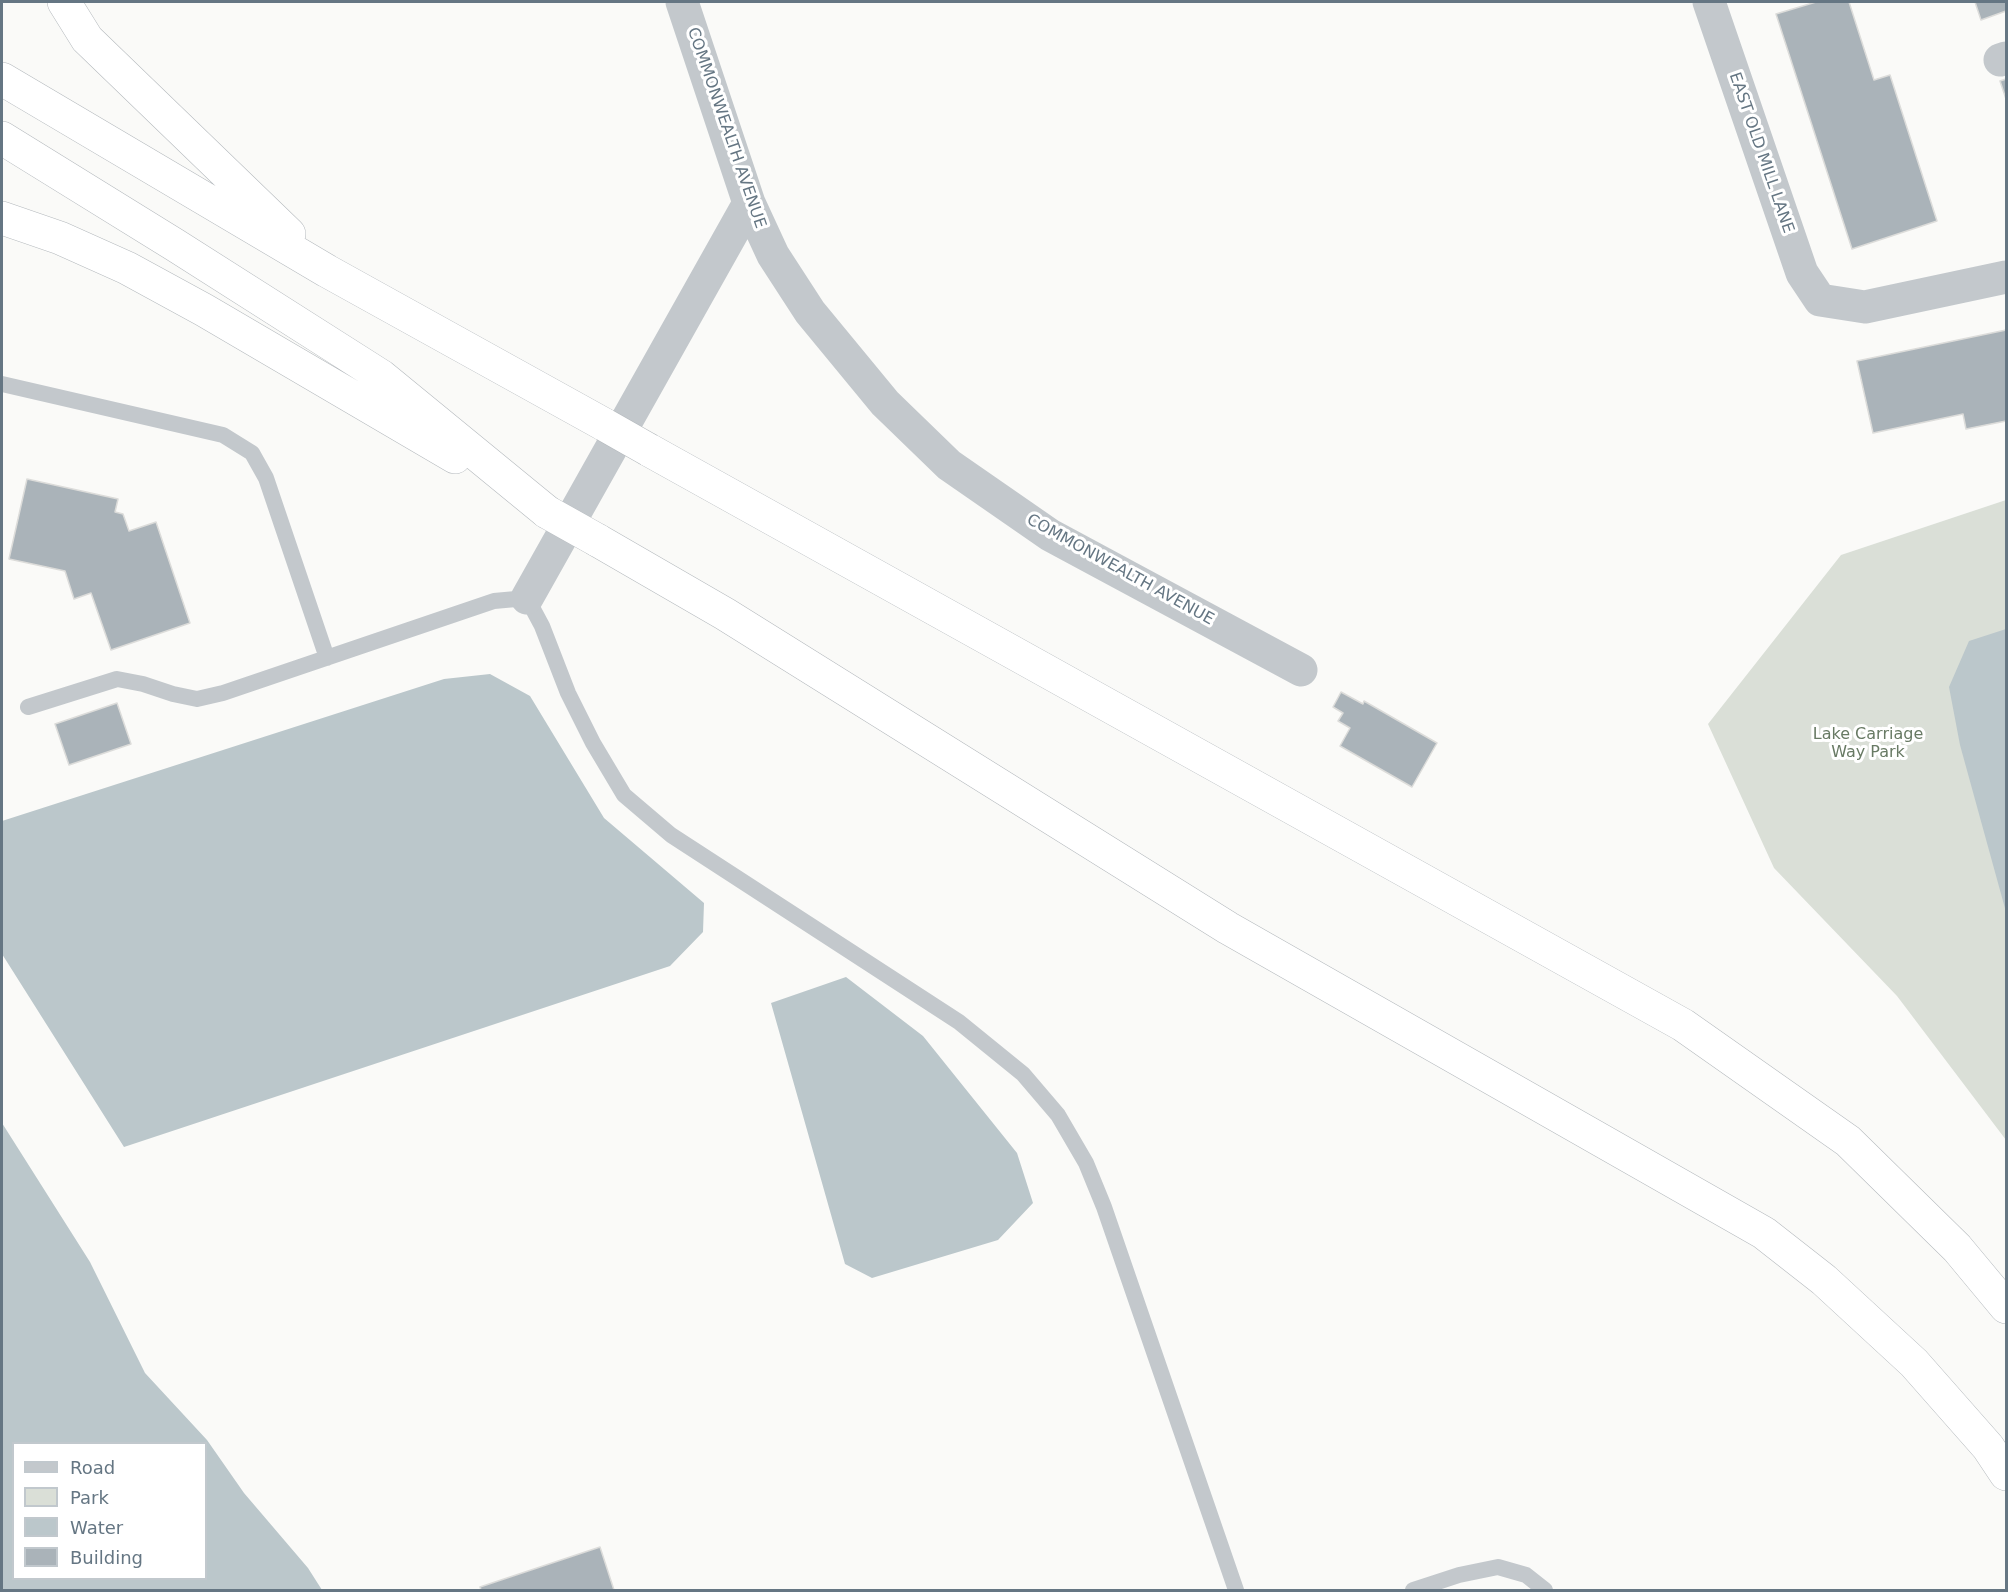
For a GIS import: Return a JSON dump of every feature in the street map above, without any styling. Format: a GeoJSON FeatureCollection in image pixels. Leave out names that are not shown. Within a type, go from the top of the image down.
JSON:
{"type":"FeatureCollection","features":[{"type":"Feature","properties":{"kind":"highway"},"geometry":{"type":"LineString","coordinates":[[63,2],[87,39],[327,271]]}},
{"type":"Feature","properties":{"kind":"highway"},"geometry":{"type":"LineString","coordinates":[[2,79],[327,271],[1683,1025],[1848,1141],[1957,1248],[2007,1307]]}},
{"type":"Feature","properties":{"kind":"highway"},"geometry":{"type":"LineString","coordinates":[[2,138],[381,376],[548,512]]}},
{"type":"Feature","properties":{"kind":"highway"},"geometry":{"type":"LineString","coordinates":[[2,218],[60,238],[127,268],[214,316],[725,614],[1228,928],[1764,1233],[1824,1280],[1914,1363],[1988,1447],[2007,1474]]}},
{"type":"Feature","properties":{"kind":"street","name":"COMMONWEALTH AVENUE"},"geometry":{"type":"LineString","coordinates":[[682,2],[749,203],[773,255],[810,312],[885,403],[949,465],[1050,535],[1301,670]]}},
{"type":"Feature","properties":{"kind":"street","name":"EAST OLD MILL LANE"},"geometry":{"type":"LineString","coordinates":[[1709,2],[1802,273],[1820,300],[1865,307],[2007,277]]}},
{"type":"Feature","properties":{"kind":"street"},"geometry":{"type":"LineString","coordinates":[[527,598],[749,203]]}},
{"type":"Feature","properties":{"kind":"lane"},"geometry":{"type":"LineString","coordinates":[[2,384],[223,435],[252,453],[266,478],[327,658]]}},
{"type":"Feature","properties":{"kind":"lane"},"geometry":{"type":"LineString","coordinates":[[28,707],[117,679],[197,699],[223,693],[494,601],[527,598],[542,626],[592,743],[624,795],[671,835],[959,1022],[1023,1074],[1058,1115],[1086,1163],[1104,1207],[1236,1590]]}},
{"type":"Feature","properties":{"kind":"lane"},"geometry":{"type":"LineString","coordinates":[[1413,1590],[1459,1575],[1498,1567],[1526,1575],[1545,1590]]}},
{"type":"Feature","properties":{"kind":"green space","name":"Lake Carriage Way Park"},"geometry":{"type":"Polygon","coordinates":[[[2006,500],[2006,1140],[1897,996],[1774,868],[1708,724],[1841,555],[2006,500]]]}},
{"type":"Feature","properties":{"kind":"water"},"geometry":{"type":"Polygon","coordinates":[[[2006,629],[2006,912],[1960,745],[1949,687],[1969,641],[2006,629]]]}},
{"type":"Feature","properties":{"kind":"water"},"geometry":{"type":"Polygon","coordinates":[[[490,674],[530,696],[604,818],[704,903],[703,932],[670,966],[124,1147],[2,954],[2,821],[444,679],[490,674]]]}},
{"type":"Feature","properties":{"kind":"water"},"geometry":{"type":"Polygon","coordinates":[[[846,977],[923,1036],[1017,1153],[1033,1203],[998,1240],[872,1278],[845,1264],[771,1003],[846,977]]]}},
{"type":"Feature","properties":{"kind":"water"},"geometry":{"type":"Polygon","coordinates":[[[2,1123],[90,1262],[145,1373],[207,1440],[244,1493],[308,1568],[322,1590],[2,1590],[2,1123]]]}},
{"type":"Feature","properties":{"kind":"building"},"geometry":{"type":"Polygon","coordinates":[[[1816,2],[1849,2],[1874,80],[1890,75],[1937,221],[1852,249],[1776,14],[1816,2]]]}},
{"type":"Feature","properties":{"kind":"building"},"geometry":{"type":"Polygon","coordinates":[[[1975,2],[2006,2],[2006,11],[1981,20],[1975,2]]]}},
{"type":"Feature","properties":{"kind":"building"},"geometry":{"type":"Polygon","coordinates":[[[2006,79],[2006,99],[2000,81],[2006,79]]]}},
{"type":"Feature","properties":{"kind":"building"},"geometry":{"type":"Polygon","coordinates":[[[2006,330],[2006,421],[1966,429],[1963,414],[1873,433],[1857,361],[2006,330]]]}},
{"type":"Feature","properties":{"kind":"building"},"geometry":{"type":"Polygon","coordinates":[[[27,479],[118,499],[115,512],[123,514],[129,531],[156,522],[190,623],[111,650],[91,593],[74,599],[65,571],[9,559],[27,479]]]}},
{"type":"Feature","properties":{"kind":"building"},"geometry":{"type":"Polygon","coordinates":[[[1341,692],[1363,704],[1364,701],[1437,743],[1412,787],[1340,746],[1350,728],[1338,721],[1343,713],[1333,707],[1341,692]]]}},
{"type":"Feature","properties":{"kind":"building"},"geometry":{"type":"Polygon","coordinates":[[[117,703],[131,744],[69,765],[55,724],[117,703]]]}},
{"type":"Feature","properties":{"kind":"building"},"geometry":{"type":"Polygon","coordinates":[[[600,1547],[614,1590],[481,1590],[480,1587],[600,1547]]]}}]}
